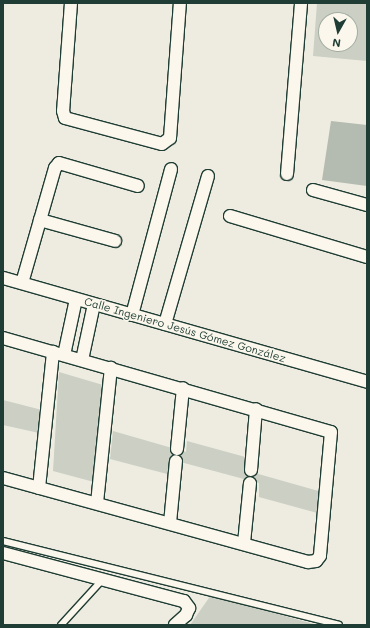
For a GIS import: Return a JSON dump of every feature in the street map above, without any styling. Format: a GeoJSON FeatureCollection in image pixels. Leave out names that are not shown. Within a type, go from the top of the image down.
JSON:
{"type":"FeatureCollection","features":[{"type":"Feature","properties":{"kind":"street"},"geometry":{"type":"LineString","coordinates":[[71,3],[63,111],[65,118],[162,144],[170,138],[180,3]]}},
{"type":"Feature","properties":{"kind":"street"},"geometry":{"type":"LineString","coordinates":[[287,174],[302,3]]}},
{"type":"Feature","properties":{"kind":"street"},"geometry":{"type":"LineString","coordinates":[[22,283],[54,168],[59,163],[138,186]]}},
{"type":"Feature","properties":{"kind":"street"},"geometry":{"type":"LineString","coordinates":[[132,315],[172,169]]}},
{"type":"Feature","properties":{"kind":"street"},"geometry":{"type":"LineString","coordinates":[[165,324],[208,176]]}},
{"type":"Feature","properties":{"kind":"street"},"geometry":{"type":"LineString","coordinates":[[314,190],[367,204]]}},
{"type":"Feature","properties":{"kind":"street"},"geometry":{"type":"LineString","coordinates":[[230,216],[367,257]]}},
{"type":"Feature","properties":{"kind":"street"},"geometry":{"type":"LineString","coordinates":[[40,220],[115,241]]}},
{"type":"Feature","properties":{"kind":"street","name":"Calle Ingeniero Jesús Gómez González"},"geometry":{"type":"LineString","coordinates":[[3,278],[367,382]]}},
{"type":"Feature","properties":{"kind":"street"},"geometry":{"type":"LineString","coordinates":[[39,488],[58,353],[76,299]]}},
{"type":"Feature","properties":{"kind":"street"},"geometry":{"type":"LineString","coordinates":[[82,360],[94,304]]}},
{"type":"Feature","properties":{"kind":"street"},"geometry":{"type":"LineString","coordinates":[[3,338],[183,388],[331,432],[320,556],[316,561],[308,562],[244,543],[3,478]]}},
{"type":"Feature","properties":{"kind":"street"},"geometry":{"type":"LineString","coordinates":[[96,503],[111,368]]}},
{"type":"Feature","properties":{"kind":"street"},"geometry":{"type":"LineString","coordinates":[[170,523],[183,388]]}},
{"type":"Feature","properties":{"kind":"street"},"geometry":{"type":"LineString","coordinates":[[251,470],[256,409]]}},
{"type":"Feature","properties":{"kind":"street"},"geometry":{"type":"LineString","coordinates":[[244,543],[250,483]]}},
{"type":"Feature","properties":{"kind":"street"},"geometry":{"type":"LineString","coordinates":[[3,553],[184,601],[189,608],[186,615],[175,625]]}},
{"type":"Feature","properties":{"kind":"lane"},"geometry":{"type":"LineString","coordinates":[[3,541],[339,625]]}},
{"type":"Feature","properties":{"kind":"lane"},"geometry":{"type":"LineString","coordinates":[[61,625],[103,579]]}},
{"type":"Feature","properties":{"kind":"shaded area"},"geometry":{"type":"Polygon","coordinates":[[[317,3],[367,3],[367,61],[313,56],[317,3]]]}},
{"type":"Feature","properties":{"kind":"shaded area"},"geometry":{"type":"Polygon","coordinates":[[[59,372],[103,385],[94,482],[53,471],[59,372]]]}},
{"type":"Feature","properties":{"kind":"shaded area"},"geometry":{"type":"Polygon","coordinates":[[[3,400],[42,410],[39,433],[3,425],[3,400]]]}},
{"type":"Feature","properties":{"kind":"shaded area"},"geometry":{"type":"Polygon","coordinates":[[[113,431],[186,452],[187,441],[249,458],[248,471],[322,492],[321,514],[259,497],[259,483],[173,460],[171,475],[110,459],[113,431]]]}},
{"type":"Feature","properties":{"kind":"shaded area"},"geometry":{"type":"Polygon","coordinates":[[[211,595],[317,625],[190,625],[211,595]]]}},
{"type":"Feature","properties":{"kind":"building"},"geometry":{"type":"Polygon","coordinates":[[[331,121],[367,125],[367,186],[322,180],[331,121]]]}}]}
